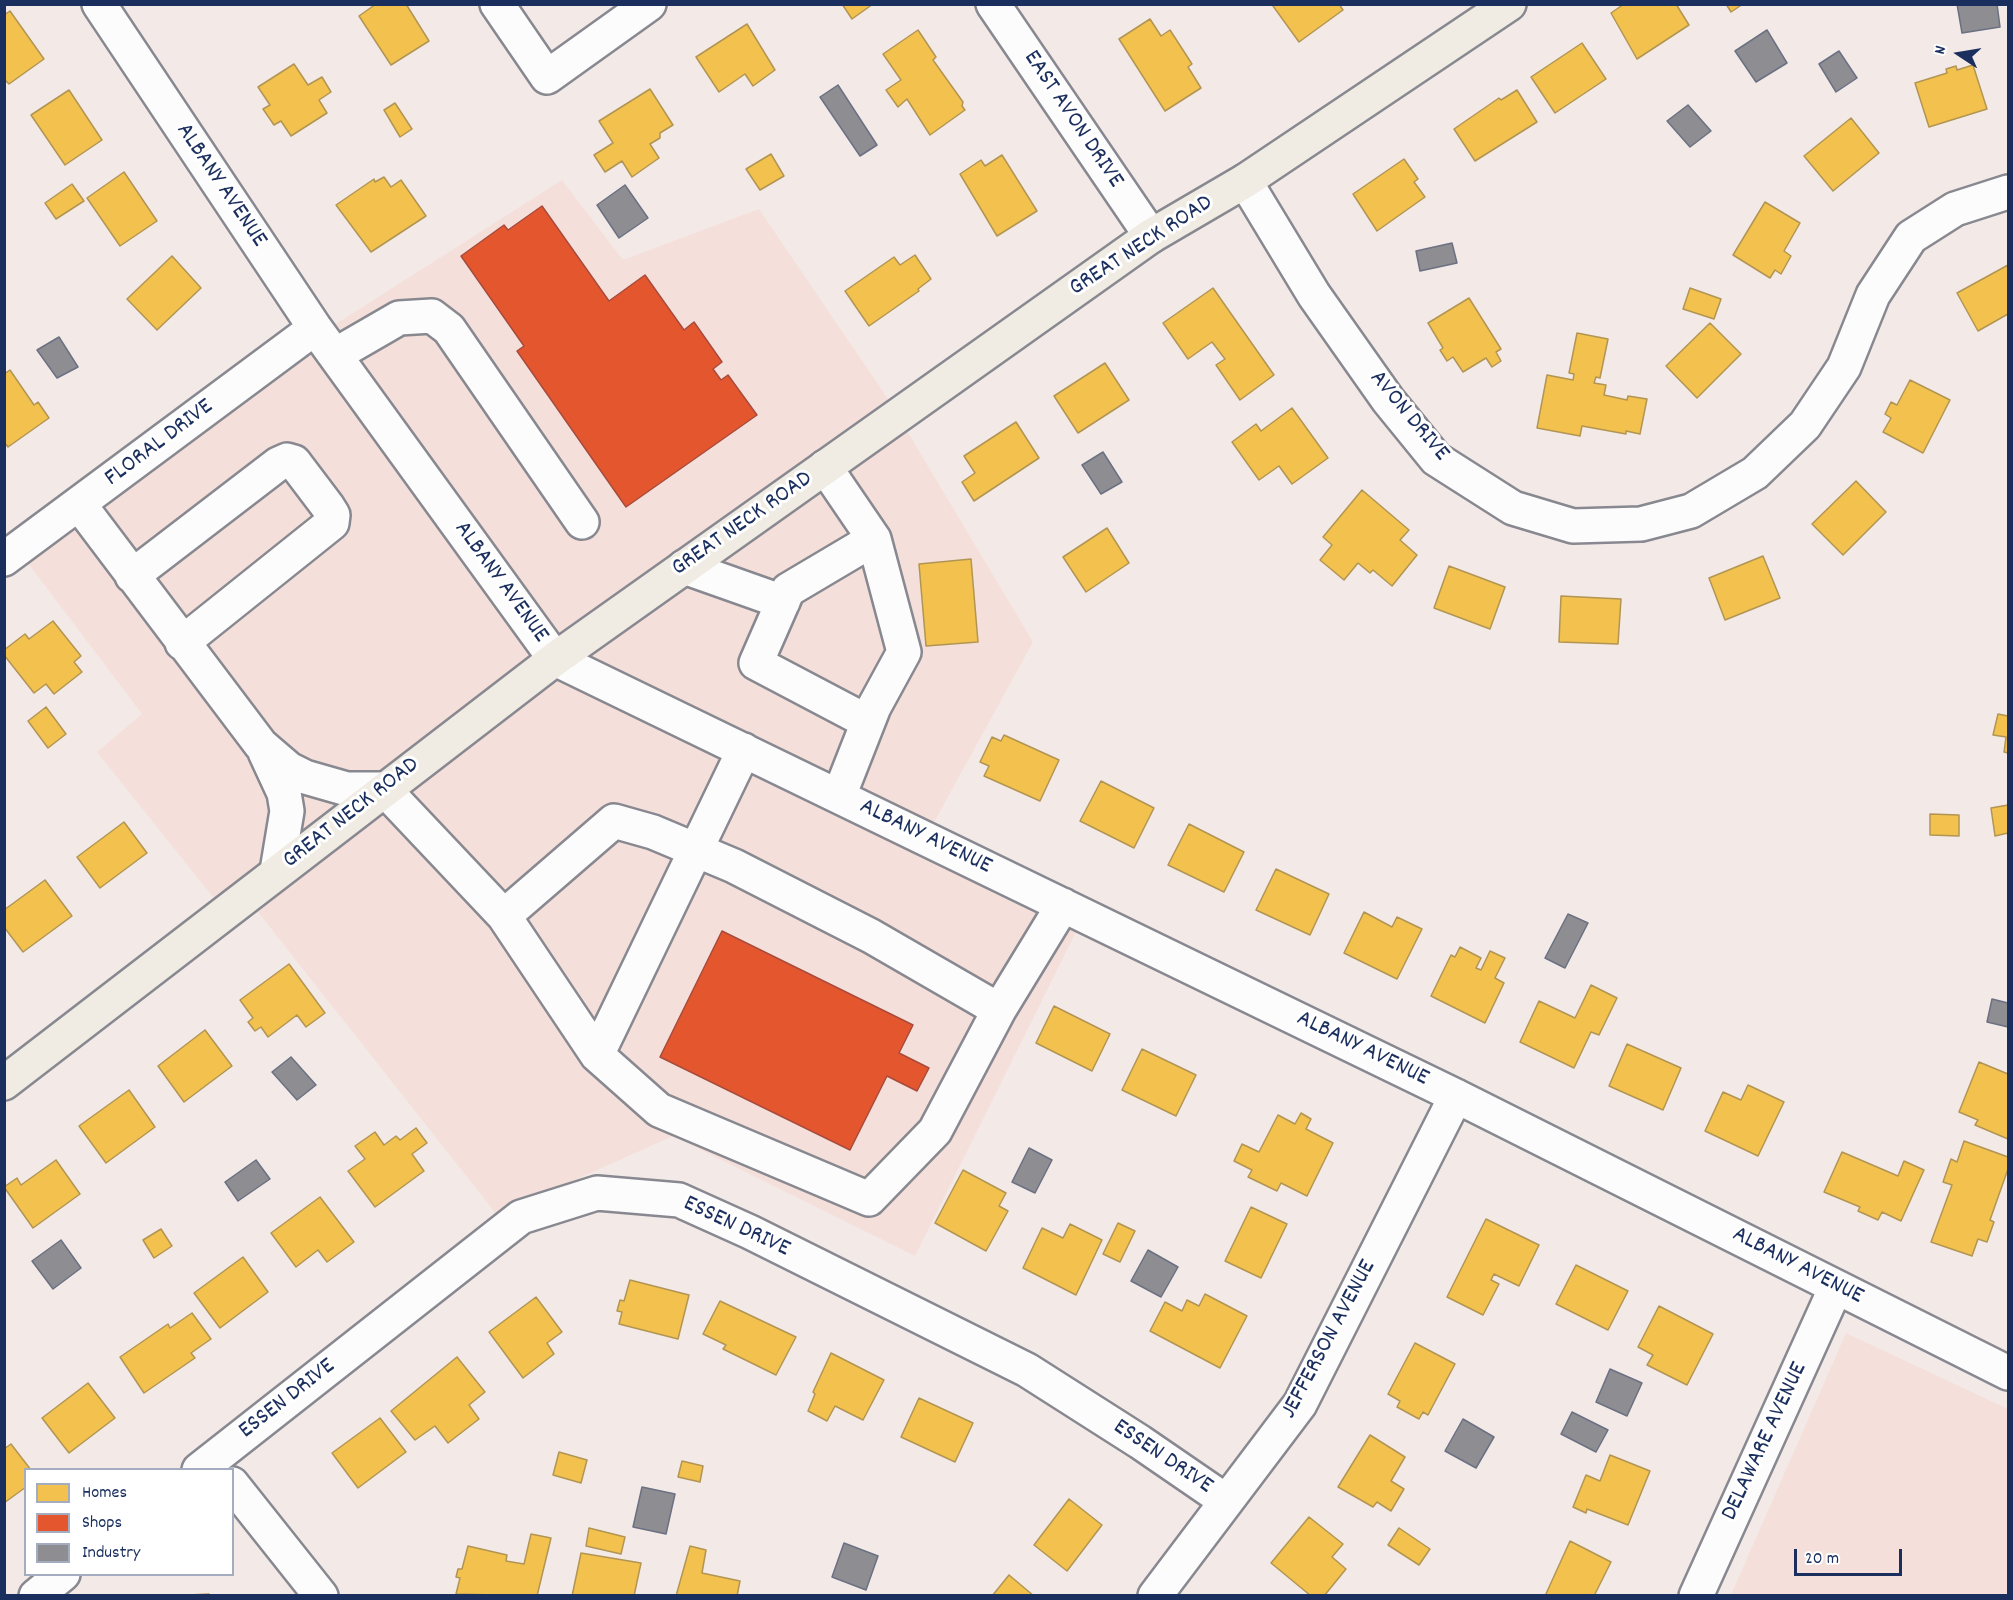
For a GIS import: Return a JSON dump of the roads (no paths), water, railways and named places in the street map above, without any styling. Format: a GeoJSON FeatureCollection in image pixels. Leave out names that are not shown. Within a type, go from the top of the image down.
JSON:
{"type":"FeatureCollection","features":[{"type":"Feature","properties":{"kind":"main road","name":"GREAT NECK ROAD"},"geometry":{"type":"LineString","coordinates":[[4,1083],[555,659],[1151,236],[1245,181],[1509,4]]}},
{"type":"Feature","properties":{"kind":"street","name":"ALBANY AVENUE"},"geometry":{"type":"LineString","coordinates":[[99,4],[315,328],[555,659],[1456,1096],[2008,1373]]}},
{"type":"Feature","properties":{"kind":"street"},"geometry":{"type":"LineString","coordinates":[[497,4],[547,77],[649,4]]}},
{"type":"Feature","properties":{"kind":"street","name":"EAST AVON DRIVE"},"geometry":{"type":"LineString","coordinates":[[993,4],[1151,236]]}},
{"type":"Feature","properties":{"kind":"street","name":"AVON DRIVE"},"geometry":{"type":"LineString","coordinates":[[1245,181],[1314,295],[1388,400],[1437,459],[1513,508],[1573,526],[1641,524],[1691,511],[1755,473],[1805,425],[1838,377],[1873,295],[1911,237],[1955,209],[2008,192]]}},
{"type":"Feature","properties":{"kind":"street"},"geometry":{"type":"LineString","coordinates":[[334,355],[399,318],[432,316],[449,329],[582,522]]}},
{"type":"Feature","properties":{"kind":"street","name":"FLORAL DRIVE"},"geometry":{"type":"LineString","coordinates":[[4,559],[315,328]]}},
{"type":"Feature","properties":{"kind":"street"},"geometry":{"type":"LineString","coordinates":[[132,576],[278,464],[287,460],[294,462],[328,507],[333,515],[332,523],[182,643]]}},
{"type":"Feature","properties":{"kind":"street"},"geometry":{"type":"LineString","coordinates":[[825,467],[874,539],[904,652],[868,722],[838,796]]}},
{"type":"Feature","properties":{"kind":"street"},"geometry":{"type":"LineString","coordinates":[[79,504],[182,643],[261,744],[289,769],[304,777],[347,789],[384,789],[504,916],[597,1055],[659,1110],[870,1199],[935,1131],[999,1010],[1063,905]]}},
{"type":"Feature","properties":{"kind":"street"},"geometry":{"type":"LineString","coordinates":[[868,722],[756,663],[788,590],[874,539]]}},
{"type":"Feature","properties":{"kind":"street"},"geometry":{"type":"LineString","coordinates":[[684,567],[783,602]]}},
{"type":"Feature","properties":{"kind":"street"},"geometry":{"type":"LineString","coordinates":[[261,744],[284,794],[287,811],[277,872]]}},
{"type":"Feature","properties":{"kind":"street"},"geometry":{"type":"LineString","coordinates":[[597,1055],[744,750]]}},
{"type":"Feature","properties":{"kind":"street"},"geometry":{"type":"LineString","coordinates":[[504,916],[614,821],[653,832],[734,866],[871,936],[999,1010]]}},
{"type":"Feature","properties":{"kind":"street","name":"JEFFERSON AVENUE"},"geometry":{"type":"LineString","coordinates":[[1155,1596],[1300,1404],[1456,1096]]}},
{"type":"Feature","properties":{"kind":"street","name":"ESSEN DRIVE"},"geometry":{"type":"LineString","coordinates":[[220,1468],[521,1217],[597,1193],[680,1200],[750,1232],[1027,1370],[1140,1442],[1226,1501]]}},
{"type":"Feature","properties":{"kind":"street","name":"DELAWARE AVENUE"},"geometry":{"type":"LineString","coordinates":[[1696,1596],[1836,1287]]}},
{"type":"Feature","properties":{"kind":"street"},"geometry":{"type":"LineString","coordinates":[[234,1492],[321,1596]]}},
{"type":"Feature","properties":{"kind":"street"},"geometry":{"type":"LineString","coordinates":[[36,1596],[62,1576]]}}]}
